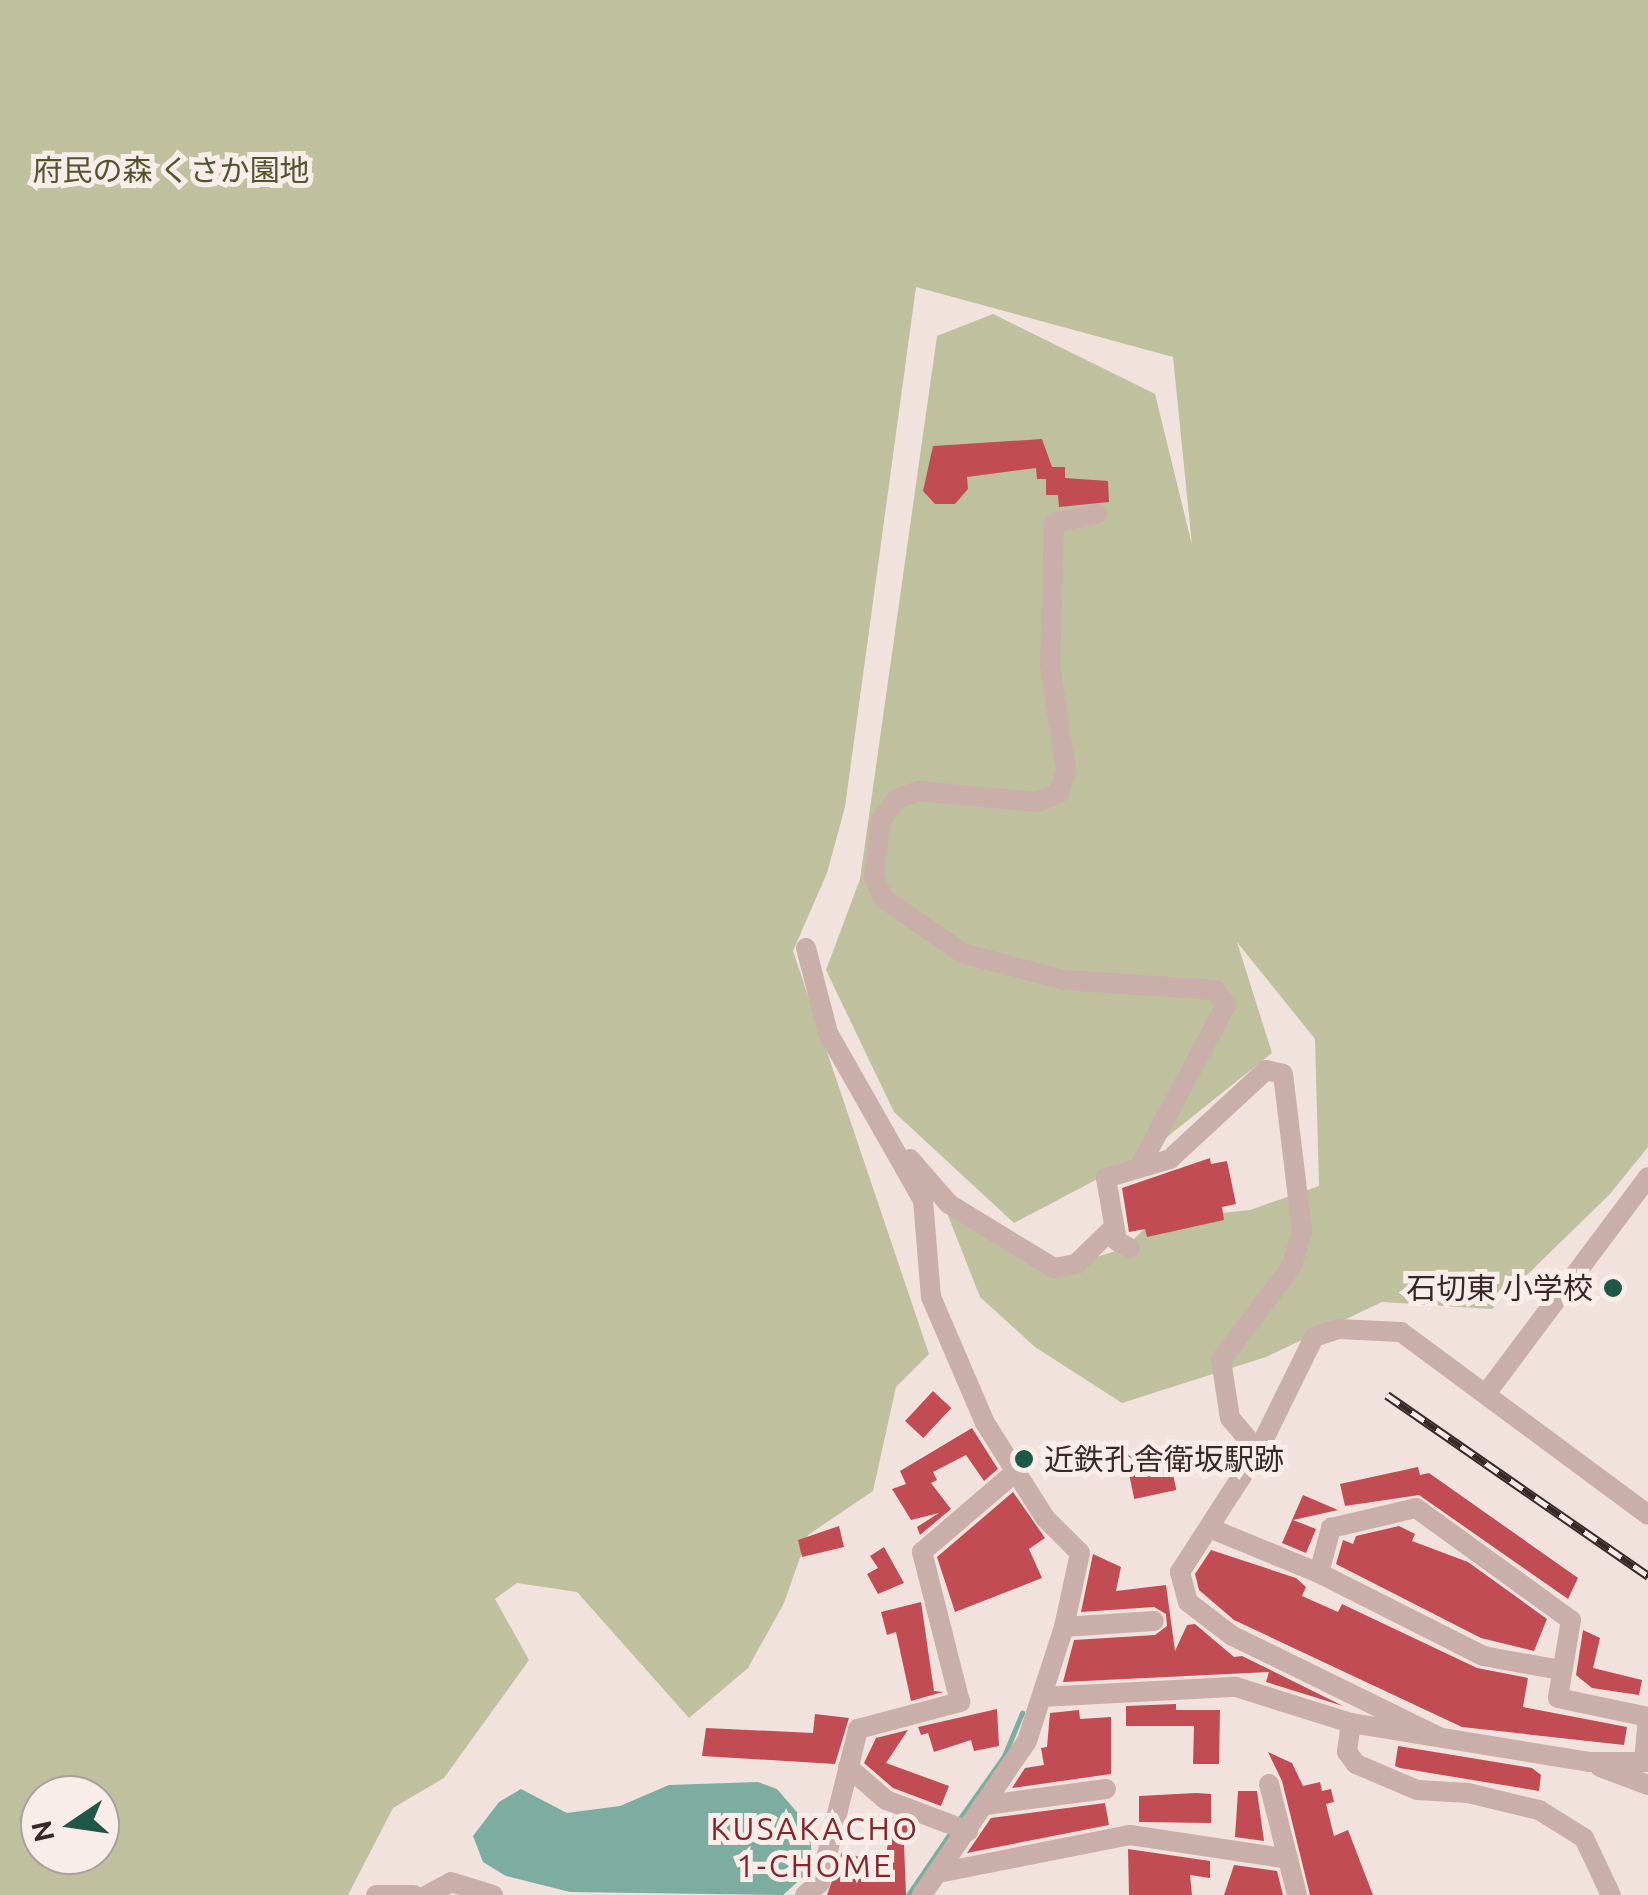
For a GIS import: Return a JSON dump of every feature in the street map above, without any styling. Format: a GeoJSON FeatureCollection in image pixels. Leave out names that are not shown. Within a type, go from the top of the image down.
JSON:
{"type":"FeatureCollection","features":[{"type":"Feature","properties":{"kind":"street"},"geometry":{"type":"LineString","coordinates":[[1097,514],[1054,523],[1050,666],[1066,770],[1059,793],[1036,802],[920,791],[897,799],[881,820],[874,877],[883,898],[962,954],[1064,980],[1215,990],[1226,1005],[1142,1164]]}},
{"type":"Feature","properties":{"kind":"street"},"geometry":{"type":"LineString","coordinates":[[806,948],[828,1033],[923,1200],[926,1273],[938,1316],[1013,1474],[1080,1552],[1064,1627],[1027,1741],[922,1895]]}},
{"type":"Feature","properties":{"kind":"street"},"geometry":{"type":"LineString","coordinates":[[1130,1248],[1117,1241],[1106,1178],[1142,1164],[1170,1159],[1266,1070],[1283,1074],[1302,1231],[1292,1266],[1221,1360],[1220,1386],[1230,1418],[1258,1451]]}},
{"type":"Feature","properties":{"kind":"street"},"geometry":{"type":"LineString","coordinates":[[876,1114],[949,1204],[1054,1268],[1076,1264],[1114,1227]]}},
{"type":"Feature","properties":{"kind":"street"},"geometry":{"type":"LineString","coordinates":[[1488,1391],[1648,1177]]}},
{"type":"Feature","properties":{"kind":"street"},"geometry":{"type":"LineString","coordinates":[[1436,1736],[1231,1635],[1188,1602],[1180,1572],[1212,1529],[1258,1451],[1314,1337],[1339,1328],[1401,1332],[1488,1391],[1648,1515]]}},
{"type":"Feature","properties":{"kind":"street"},"geometry":{"type":"LineString","coordinates":[[805,1895],[820,1882],[858,1729],[960,1702],[922,1552],[994,1484],[1013,1474]]}},
{"type":"Feature","properties":{"kind":"street"},"geometry":{"type":"LineString","coordinates":[[1042,1697],[1236,1688],[1351,1723],[1589,1762],[1646,1762],[1648,1718],[1558,1698],[1571,1620],[1416,1508],[1331,1528],[1319,1573]]}},
{"type":"Feature","properties":{"kind":"street"},"geometry":{"type":"LineString","coordinates":[[1212,1529],[1319,1573],[1483,1656],[1560,1670]]}},
{"type":"Feature","properties":{"kind":"street"},"geometry":{"type":"LineString","coordinates":[[1064,1627],[1154,1621]]}},
{"type":"Feature","properties":{"kind":"street"},"geometry":{"type":"LineString","coordinates":[[1351,1723],[1347,1752],[1356,1764],[1417,1790],[1468,1793],[1539,1810],[1584,1838],[1612,1895]]}},
{"type":"Feature","properties":{"kind":"street"},"geometry":{"type":"LineString","coordinates":[[1589,1762],[1648,1785]]}},
{"type":"Feature","properties":{"kind":"street"},"geometry":{"type":"LineString","coordinates":[[847,1773],[886,1800],[968,1831]]}},
{"type":"Feature","properties":{"kind":"street"},"geometry":{"type":"LineString","coordinates":[[1269,1784],[1297,1895]]}},
{"type":"Feature","properties":{"kind":"street"},"geometry":{"type":"LineString","coordinates":[[986,1805],[1106,1789]]}},
{"type":"Feature","properties":{"kind":"street"},"geometry":{"type":"LineString","coordinates":[[938,1873],[1130,1835],[1288,1859]]}},
{"type":"Feature","properties":{"kind":"street"},"geometry":{"type":"LineString","coordinates":[[427,1895],[451,1882],[465,1883],[492,1895]]}},
{"type":"Feature","properties":{"kind":"street"},"geometry":{"type":"LineString","coordinates":[[376,1895],[414,1895]]}},
{"type":"Feature","properties":{"kind":"green space","name":"府民の森 くさか園地"},"geometry":{"type":"Polygon","coordinates":[[[0,0],[1648,0],[1648,1147],[1610,1194],[1492,1309],[1382,1302],[1266,1357],[1122,1403],[1035,1347],[980,1297],[947,1213],[1071,1265],[1125,1248],[1153,1220],[1250,1210],[1319,1186],[1315,1039],[1237,942],[1272,1053],[1147,1153],[1014,1223],[894,1112],[826,970],[860,879],[937,336],[993,314],[1155,394],[1192,545],[1173,357],[916,287],[845,807],[827,873],[793,951],[929,1354],[896,1387],[873,1491],[808,1535],[784,1603],[748,1668],[689,1718],[577,1592],[517,1583],[495,1599],[529,1660],[444,1778],[393,1808],[348,1895],[0,1895],[0,0]]]}},
{"type":"Feature","properties":{"kind":"water"},"geometry":{"type":"Polygon","coordinates":[[[758,1782],[777,1789],[808,1825],[814,1867],[783,1895],[570,1892],[506,1876],[483,1862],[473,1836],[499,1802],[521,1789],[567,1813],[620,1806],[669,1785],[758,1782]]]}},
{"type":"Feature","properties":{"kind":"building"},"geometry":{"type":"Polygon","coordinates":[[[1042,439],[1052,467],[1065,467],[1065,478],[1108,481],[1109,502],[1059,507],[1058,495],[1046,495],[1046,479],[1037,479],[1036,468],[967,477],[968,489],[955,504],[935,504],[923,491],[933,446],[1042,439]]]}},
{"type":"Feature","properties":{"kind":"building"},"geometry":{"type":"Polygon","coordinates":[[[1210,1158],[1211,1164],[1227,1161],[1236,1204],[1222,1207],[1224,1220],[1147,1237],[1145,1229],[1129,1232],[1122,1188],[1210,1158]]]}},
{"type":"Feature","properties":{"kind":"building"},"geometry":{"type":"Polygon","coordinates":[[[933,1391],[951,1408],[923,1438],[905,1421],[933,1391]]]}},
{"type":"Feature","properties":{"kind":"building"},"geometry":{"type":"Polygon","coordinates":[[[972,1428],[998,1469],[984,1481],[966,1455],[933,1472],[937,1480],[931,1483],[951,1509],[920,1535],[917,1527],[939,1513],[911,1520],[892,1489],[906,1484],[900,1471],[972,1428]]]}},
{"type":"Feature","properties":{"kind":"building"},"geometry":{"type":"Polygon","coordinates":[[[1167,1446],[1176,1490],[1134,1499],[1125,1455],[1167,1446]]]}},
{"type":"Feature","properties":{"kind":"building"},"geometry":{"type":"Polygon","coordinates":[[[1418,1467],[1420,1475],[1429,1473],[1578,1578],[1568,1599],[1419,1495],[1345,1506],[1340,1484],[1418,1467]]]}},
{"type":"Feature","properties":{"kind":"building"},"geometry":{"type":"Polygon","coordinates":[[[1013,1492],[1045,1538],[1029,1549],[1042,1578],[955,1612],[937,1557],[1013,1492]]]}},
{"type":"Feature","properties":{"kind":"building"},"geometry":{"type":"Polygon","coordinates":[[[1303,1495],[1338,1510],[1293,1520],[1316,1529],[1306,1553],[1282,1543],[1303,1495]]]}},
{"type":"Feature","properties":{"kind":"building"},"geometry":{"type":"Polygon","coordinates":[[[839,1526],[844,1547],[802,1557],[798,1540],[839,1526]]]}},
{"type":"Feature","properties":{"kind":"building"},"geometry":{"type":"Polygon","coordinates":[[[1399,1526],[1415,1534],[1412,1541],[1468,1562],[1547,1619],[1534,1651],[1481,1638],[1336,1564],[1343,1540],[1353,1544],[1356,1536],[1399,1526]]]}},
{"type":"Feature","properties":{"kind":"building"},"geometry":{"type":"Polygon","coordinates":[[[884,1547],[904,1583],[878,1594],[867,1574],[878,1568],[870,1556],[884,1547]]]}},
{"type":"Feature","properties":{"kind":"building"},"geometry":{"type":"Polygon","coordinates":[[[1211,1550],[1296,1578],[1306,1587],[1302,1596],[1338,1612],[1342,1604],[1477,1668],[1528,1678],[1523,1707],[1627,1727],[1624,1745],[1462,1727],[1234,1620],[1199,1590],[1195,1574],[1211,1550]]]}},
{"type":"Feature","properties":{"kind":"building"},"geometry":{"type":"Polygon","coordinates":[[[1093,1554],[1121,1567],[1116,1591],[1166,1585],[1175,1651],[1187,1625],[1195,1624],[1234,1657],[1242,1656],[1343,1706],[1266,1682],[1269,1672],[1063,1682],[1074,1640],[1155,1635],[1167,1626],[1166,1614],[1154,1607],[1081,1612],[1093,1554]]]}},
{"type":"Feature","properties":{"kind":"building"},"geometry":{"type":"Polygon","coordinates":[[[921,1602],[934,1691],[943,1692],[911,1701],[896,1632],[887,1635],[881,1612],[921,1602]]]}},
{"type":"Feature","properties":{"kind":"building"},"geometry":{"type":"Polygon","coordinates":[[[1583,1630],[1600,1638],[1593,1668],[1642,1680],[1639,1695],[1592,1688],[1576,1675],[1583,1630]]]}},
{"type":"Feature","properties":{"kind":"building"},"geometry":{"type":"Polygon","coordinates":[[[1176,1704],[1176,1710],[1220,1710],[1219,1764],[1193,1764],[1194,1726],[1126,1726],[1126,1706],[1176,1704]]]}},
{"type":"Feature","properties":{"kind":"building"},"geometry":{"type":"Polygon","coordinates":[[[997,1709],[999,1746],[974,1751],[971,1740],[934,1752],[928,1733],[921,1735],[918,1727],[997,1709]]]}},
{"type":"Feature","properties":{"kind":"building"},"geometry":{"type":"Polygon","coordinates":[[[1079,1710],[1080,1719],[1111,1717],[1111,1774],[1012,1788],[1025,1768],[1044,1765],[1041,1748],[1047,1747],[1050,1713],[1079,1710]]]}},
{"type":"Feature","properties":{"kind":"building"},"geometry":{"type":"Polygon","coordinates":[[[815,1714],[849,1718],[835,1764],[702,1756],[706,1728],[813,1733],[815,1714]]]}},
{"type":"Feature","properties":{"kind":"building"},"geometry":{"type":"Polygon","coordinates":[[[908,1730],[886,1763],[949,1786],[941,1806],[893,1788],[864,1763],[876,1738],[908,1730]]]}},
{"type":"Feature","properties":{"kind":"building"},"geometry":{"type":"Polygon","coordinates":[[[1398,1746],[1532,1768],[1541,1775],[1539,1791],[1400,1768],[1395,1766],[1398,1746]]]}},
{"type":"Feature","properties":{"kind":"building"},"geometry":{"type":"Polygon","coordinates":[[[1268,1752],[1292,1763],[1303,1786],[1320,1782],[1322,1791],[1331,1789],[1334,1802],[1326,1804],[1334,1836],[1348,1830],[1373,1895],[1310,1895],[1282,1781],[1268,1752]]]}},
{"type":"Feature","properties":{"kind":"building"},"geometry":{"type":"Polygon","coordinates":[[[1238,1791],[1257,1791],[1264,1841],[1235,1837],[1238,1791]]]}},
{"type":"Feature","properties":{"kind":"building"},"geometry":{"type":"Polygon","coordinates":[[[1211,1794],[1211,1823],[1139,1822],[1139,1796],[1211,1794]]]}},
{"type":"Feature","properties":{"kind":"building"},"geometry":{"type":"Polygon","coordinates":[[[1105,1803],[1109,1825],[967,1853],[991,1818],[1105,1803]]]}},
{"type":"Feature","properties":{"kind":"building"},"geometry":{"type":"Polygon","coordinates":[[[893,1817],[912,1825],[904,1843],[906,1895],[827,1895],[842,1852],[870,1860],[886,1854],[893,1817]]]}},
{"type":"Feature","properties":{"kind":"building"},"geometry":{"type":"Polygon","coordinates":[[[1128,1849],[1210,1861],[1210,1878],[1190,1875],[1192,1895],[1129,1895],[1128,1849]]]}},
{"type":"Feature","properties":{"kind":"building"},"geometry":{"type":"Polygon","coordinates":[[[1234,1865],[1277,1871],[1283,1895],[1224,1895],[1234,1865]]]}},
{"type":"Feature","properties":{"kind":"waterway"},"geometry":{"type":"LineString","coordinates":[[958,1821],[1004,1756],[1022,1713]]}},
{"type":"Feature","properties":{"kind":"waterway"},"geometry":{"type":"LineString","coordinates":[[908,1895],[951,1832]]}},
{"type":"Feature","properties":{"kind":"railway"},"geometry":{"type":"LineString","coordinates":[[1387,1395],[1648,1576]]}},
{"type":"Feature","properties":{"kind":"place","name":"石切東 小学校"},"geometry":{"type":"Point","coordinates":[1613,1288]}},
{"type":"Feature","properties":{"kind":"place","name":"近鉄孔舎衛坂駅跡"},"geometry":{"type":"Point","coordinates":[1024,1459]}},
{"type":"Feature","properties":{"kind":"district","name":"KUSAKACHO 1-CHOME"},"geometry":{"type":"Point","coordinates":[815,1848]}}]}
